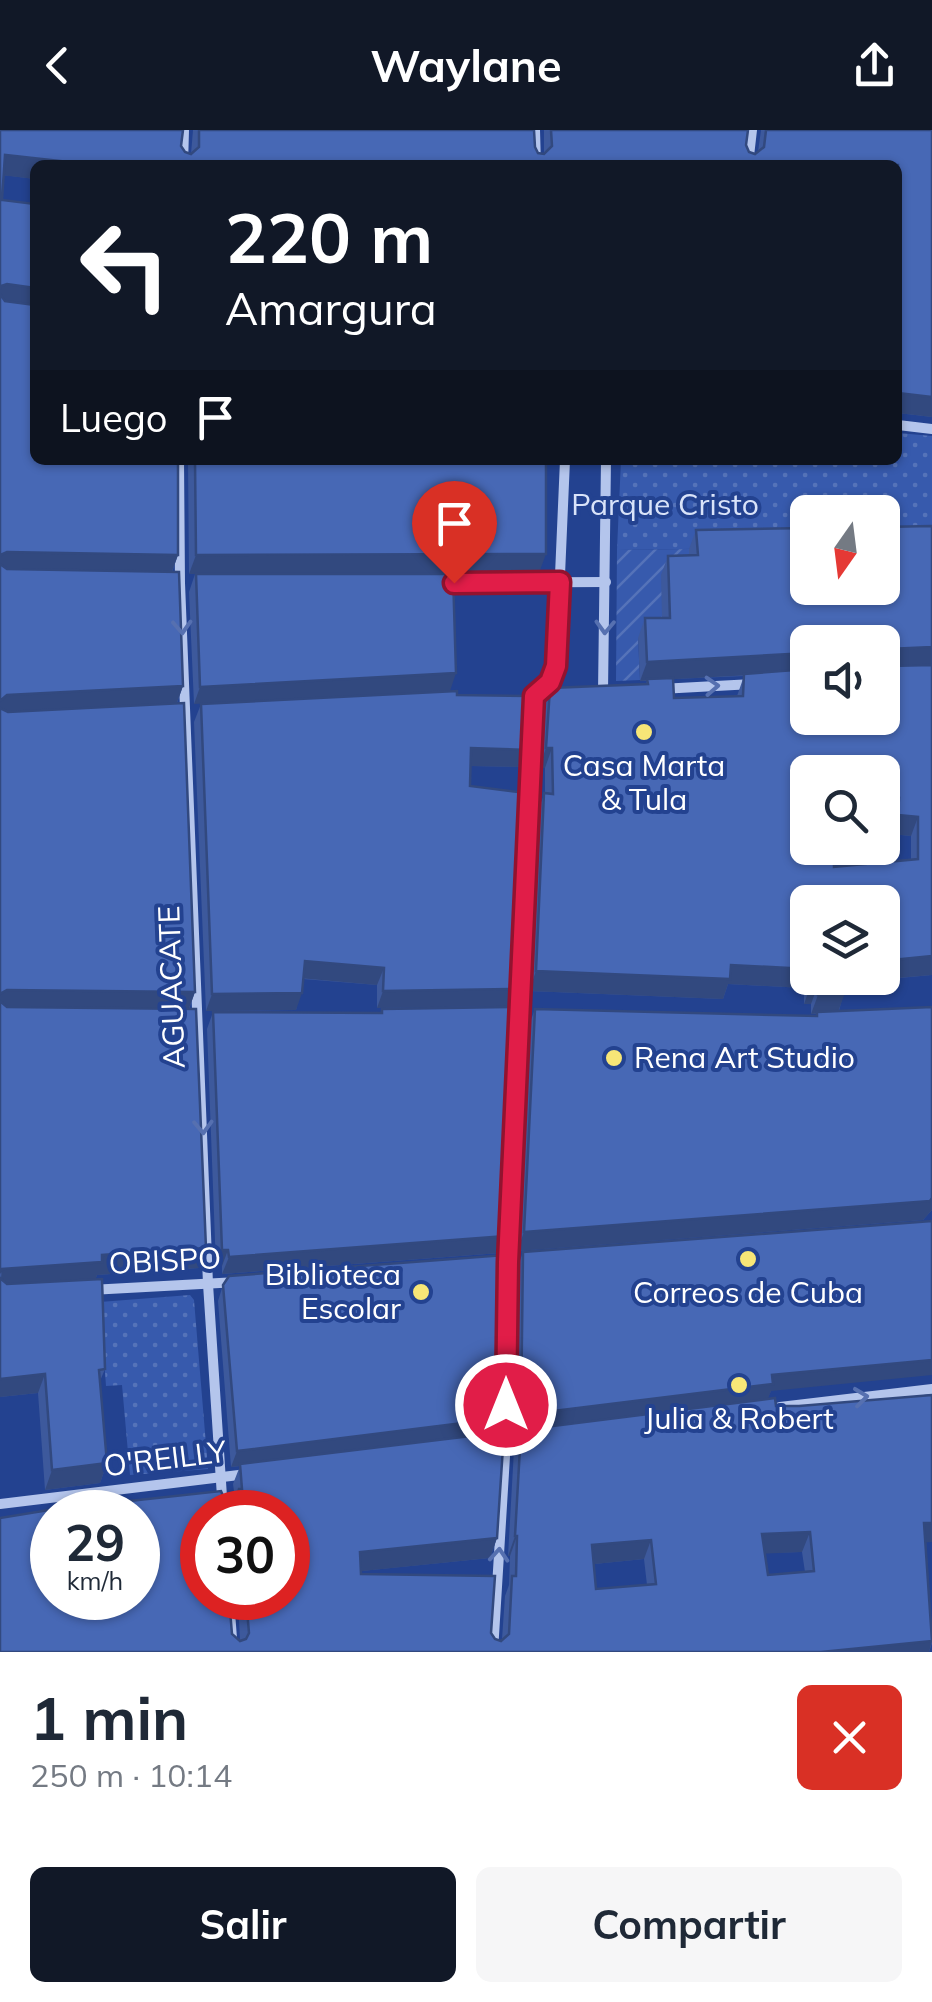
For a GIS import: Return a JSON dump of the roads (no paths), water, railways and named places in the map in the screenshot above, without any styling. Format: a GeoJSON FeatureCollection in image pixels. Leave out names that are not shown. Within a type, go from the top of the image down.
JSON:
{"type":"FeatureCollection","features":[{"type":"Feature","properties":{"kind":"street"},"geometry":{"type":"LineString","coordinates":[[183,160],[184,130]]}},
{"type":"Feature","properties":{"kind":"street"},"geometry":{"type":"LineString","coordinates":[[535,130],[536,160]]}},
{"type":"Feature","properties":{"kind":"street"},"geometry":{"type":"LineString","coordinates":[[749,160],[752,130]]}},
{"type":"Feature","properties":{"kind":"street"},"geometry":{"type":"LineString","coordinates":[[902,425],[932,429]]}},
{"type":"Feature","properties":{"kind":"street","name":"AGUACATE"},"geometry":{"type":"LineString","coordinates":[[179,465],[180,584],[208,1284],[221,1490]]}},
{"type":"Feature","properties":{"kind":"street"},"geometry":{"type":"LineString","coordinates":[[492,1652],[506,1440],[508,1262],[534,696],[550,682],[556,666],[565,465]]}},
{"type":"Feature","properties":{"kind":"street"},"geometry":{"type":"LineString","coordinates":[[603,692],[606,465]]}},
{"type":"Feature","properties":{"kind":"street"},"geometry":{"type":"LineString","coordinates":[[437,583],[606,582]]}},
{"type":"Feature","properties":{"kind":"street"},"geometry":{"type":"LineString","coordinates":[[162,583],[200,584]]}},
{"type":"Feature","properties":{"kind":"street"},"geometry":{"type":"LineString","coordinates":[[654,689],[769,683]]}},
{"type":"Feature","properties":{"kind":"street"},"geometry":{"type":"LineString","coordinates":[[586,693],[616,691]]}},
{"type":"Feature","properties":{"kind":"street"},"geometry":{"type":"LineString","coordinates":[[514,697],[551,695]]}},
{"type":"Feature","properties":{"kind":"street"},"geometry":{"type":"LineString","coordinates":[[168,716],[205,714]]}},
{"type":"Feature","properties":{"kind":"street"},"geometry":{"type":"LineString","coordinates":[[502,1015],[541,1015]]}},
{"type":"Feature","properties":{"kind":"street"},"geometry":{"type":"LineString","coordinates":[[179,1020],[218,1020]]}},
{"type":"Feature","properties":{"kind":"street"},"geometry":{"type":"LineString","coordinates":[[489,1264],[527,1261]]}},
{"type":"Feature","properties":{"kind":"street","name":"OBISPO"},"geometry":{"type":"LineString","coordinates":[[76,1291],[246,1281]]}},
{"type":"Feature","properties":{"kind":"street"},"geometry":{"type":"LineString","coordinates":[[758,1410],[932,1389]]}},
{"type":"Feature","properties":{"kind":"street"},"geometry":{"type":"LineString","coordinates":[[487,1443],[526,1438]]}},
{"type":"Feature","properties":{"kind":"street","name":"O'REILLY"},"geometry":{"type":"LineString","coordinates":[[0,1504],[258,1473]]}},
{"type":"Feature","properties":{"kind":"street"},"geometry":{"type":"LineString","coordinates":[[231,1620],[233,1652]]}},
{"type":"Feature","properties":{"kind":"place","name":"Casa Marta & Tula"},"geometry":{"type":"Point","coordinates":[644,732]}},
{"type":"Feature","properties":{"kind":"place","name":"Rena Art Studio"},"geometry":{"type":"Point","coordinates":[614,1058]}},
{"type":"Feature","properties":{"kind":"place","name":"Correos de Cuba"},"geometry":{"type":"Point","coordinates":[748,1259]}},
{"type":"Feature","properties":{"kind":"place","name":"Biblioteca Escolar"},"geometry":{"type":"Point","coordinates":[421,1292]}},
{"type":"Feature","properties":{"kind":"place","name":"Julia & Robert"},"geometry":{"type":"Point","coordinates":[739,1385]}},
{"type":"Feature","properties":{"kind":"park label","name":"Parque Cristo"},"geometry":{"type":"Point","coordinates":[665,505]}}]}
